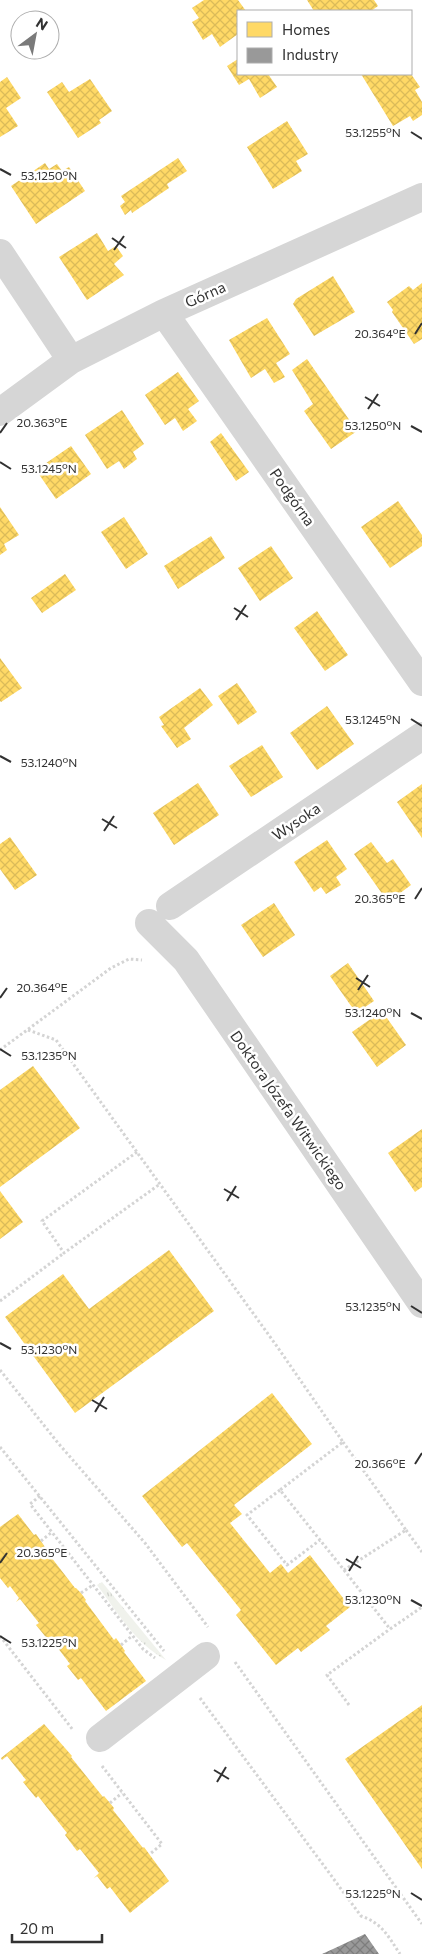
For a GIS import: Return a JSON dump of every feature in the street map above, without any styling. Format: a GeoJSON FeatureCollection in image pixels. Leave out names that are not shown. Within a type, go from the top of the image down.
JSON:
{"type":"FeatureCollection","features":[{"type":"Feature","properties":{"kind":"street","name":"Górna"},"geometry":{"type":"LineString","coordinates":[[0,412],[71,360],[164,312],[422,197]]}},
{"type":"Feature","properties":{"kind":"street"},"geometry":{"type":"LineString","coordinates":[[0,253],[71,360]]}},
{"type":"Feature","properties":{"kind":"street","name":"Podgórna"},"geometry":{"type":"LineString","coordinates":[[164,312],[422,682]]}},
{"type":"Feature","properties":{"kind":"street","name":"Wysoka"},"geometry":{"type":"LineString","coordinates":[[170,906],[422,736]]}},
{"type":"Feature","properties":{"kind":"street","name":"Doktora Józefa Witwickiego"},"geometry":{"type":"LineString","coordinates":[[149,922],[186,960],[422,1304]]}},
{"type":"Feature","properties":{"kind":"street"},"geometry":{"type":"LineString","coordinates":[[100,1738],[179,1670],[206,1656]]}},
{"type":"Feature","properties":{"kind":"path"},"geometry":{"type":"LineString","coordinates":[[0,1050],[111,968],[129,959],[142,959],[148,962]]}},
{"type":"Feature","properties":{"kind":"path"},"geometry":{"type":"LineString","coordinates":[[28,1030],[56,1040],[422,1552]]}},
{"type":"Feature","properties":{"kind":"path"},"geometry":{"type":"LineString","coordinates":[[64,1253],[42,1221],[137,1152]]}},
{"type":"Feature","properties":{"kind":"path"},"geometry":{"type":"LineString","coordinates":[[0,1301],[160,1184]]}},
{"type":"Feature","properties":{"kind":"path"},"geometry":{"type":"LineString","coordinates":[[320,1540],[288,1565],[247,1515],[344,1442]]}},
{"type":"Feature","properties":{"kind":"path"},"geometry":{"type":"LineString","coordinates":[[0,1447],[179,1670],[361,1916],[374,1920],[384,1930],[400,1954]]}},
{"type":"Feature","properties":{"kind":"path"},"geometry":{"type":"LineString","coordinates":[[280,1490],[390,1629]]}},
{"type":"Feature","properties":{"kind":"path"},"geometry":{"type":"LineString","coordinates":[[40,1496],[30,1504],[143,1650],[166,1665],[179,1670]]}},
{"type":"Feature","properties":{"kind":"path"},"geometry":{"type":"LineString","coordinates":[[344,1570],[406,1530]]}},
{"type":"Feature","properties":{"kind":"path"},"geometry":{"type":"LineString","coordinates":[[41,1541],[52,1532]]}},
{"type":"Feature","properties":{"kind":"path"},"geometry":{"type":"LineString","coordinates":[[81,1594],[93,1585]]}},
{"type":"Feature","properties":{"kind":"path"},"geometry":{"type":"LineString","coordinates":[[349,1705],[327,1675],[422,1607]]}},
{"type":"Feature","properties":{"kind":"path"},"geometry":{"type":"LineString","coordinates":[[121,1645],[132,1636]]}},
{"type":"Feature","properties":{"kind":"path"},"geometry":{"type":"LineString","coordinates":[[110,1803],[122,1793]]}},
{"type":"Feature","properties":{"kind":"green space"},"geometry":{"type":"Polygon","coordinates":[[[102,1582],[166,1660],[145,1645],[128,1627],[97,1585],[102,1582]]]}},
{"type":"Feature","properties":{"kind":"building: Homes"},"geometry":{"type":"Polygon","coordinates":[[[204,0],[238,0],[245,10],[237,10],[237,35],[220,47],[212,34],[203,40],[192,22],[199,18],[192,8],[204,0]]]}},
{"type":"Feature","properties":{"kind":"building: Homes"},"geometry":{"type":"Polygon","coordinates":[[[307,0],[374,0],[378,6],[372,10],[313,10],[307,0]]]}},
{"type":"Feature","properties":{"kind":"building: Homes"},"geometry":{"type":"Polygon","coordinates":[[[237,60],[237,75],[269,75],[277,87],[260,98],[249,79],[239,85],[227,66],[237,60]]]}},
{"type":"Feature","properties":{"kind":"building: Homes"},"geometry":{"type":"Polygon","coordinates":[[[362,75],[412,75],[420,87],[415,90],[422,102],[422,115],[413,121],[410,116],[393,126],[362,75]]]}},
{"type":"Feature","properties":{"kind":"building: Homes"},"geometry":{"type":"Polygon","coordinates":[[[7,77],[21,98],[6,108],[18,126],[0,137],[0,82],[7,77]]]}},
{"type":"Feature","properties":{"kind":"building: Homes"},"geometry":{"type":"Polygon","coordinates":[[[90,79],[112,111],[99,120],[101,123],[78,138],[47,92],[62,82],[69,92],[90,79]]]}},
{"type":"Feature","properties":{"kind":"building: Homes"},"geometry":{"type":"Polygon","coordinates":[[[287,121],[308,154],[296,161],[302,171],[273,189],[247,147],[287,121]]]}},
{"type":"Feature","properties":{"kind":"building: Homes"},"geometry":{"type":"Polygon","coordinates":[[[178,158],[187,171],[167,184],[169,188],[132,213],[131,210],[125,215],[120,206],[125,202],[121,196],[178,158]]]}},
{"type":"Feature","properties":{"kind":"building: Homes"},"geometry":{"type":"Polygon","coordinates":[[[45,163],[49,169],[57,164],[62,171],[69,167],[85,191],[36,224],[11,186],[45,163]]]}},
{"type":"Feature","properties":{"kind":"building: Homes"},"geometry":{"type":"Polygon","coordinates":[[[97,233],[108,251],[116,246],[123,256],[114,264],[124,275],[87,300],[59,257],[97,233]]]}},
{"type":"Feature","properties":{"kind":"building: Homes"},"geometry":{"type":"Polygon","coordinates":[[[333,276],[355,312],[314,336],[293,304],[296,299],[333,276]]]}},
{"type":"Feature","properties":{"kind":"building: Homes"},"geometry":{"type":"Polygon","coordinates":[[[422,283],[422,339],[414,344],[387,302],[409,286],[413,290],[422,283]]]}},
{"type":"Feature","properties":{"kind":"building: Homes"},"geometry":{"type":"Polygon","coordinates":[[[267,318],[290,354],[276,363],[285,377],[274,383],[265,369],[251,378],[229,340],[267,318]]]}},
{"type":"Feature","properties":{"kind":"building: Homes"},"geometry":{"type":"Polygon","coordinates":[[[307,359],[357,431],[331,449],[304,411],[313,404],[292,370],[307,359]]]}},
{"type":"Feature","properties":{"kind":"building: Homes"},"geometry":{"type":"Polygon","coordinates":[[[178,372],[199,401],[188,409],[197,421],[183,431],[175,418],[165,425],[145,395],[178,372]]]}},
{"type":"Feature","properties":{"kind":"building: Homes"},"geometry":{"type":"Polygon","coordinates":[[[122,410],[144,444],[133,452],[137,459],[124,469],[119,461],[107,469],[85,435],[122,410]]]}},
{"type":"Feature","properties":{"kind":"building: Homes"},"geometry":{"type":"Polygon","coordinates":[[[221,433],[249,472],[236,481],[210,442],[221,433]]]}},
{"type":"Feature","properties":{"kind":"building: Homes"},"geometry":{"type":"Polygon","coordinates":[[[71,446],[91,474],[56,499],[36,470],[71,446]]]}},
{"type":"Feature","properties":{"kind":"building: Homes"},"geometry":{"type":"Polygon","coordinates":[[[398,501],[422,535],[422,546],[390,568],[361,527],[398,501]]]}},
{"type":"Feature","properties":{"kind":"building: Homes"},"geometry":{"type":"Polygon","coordinates":[[[0,507],[19,535],[4,544],[7,550],[0,555],[0,507]]]}},
{"type":"Feature","properties":{"kind":"building: Homes"},"geometry":{"type":"Polygon","coordinates":[[[124,517],[148,554],[126,569],[101,532],[124,517]]]}},
{"type":"Feature","properties":{"kind":"building: Homes"},"geometry":{"type":"Polygon","coordinates":[[[211,536],[225,558],[178,589],[164,566],[211,536]]]}},
{"type":"Feature","properties":{"kind":"building: Homes"},"geometry":{"type":"Polygon","coordinates":[[[271,546],[293,578],[260,601],[238,568],[271,546]]]}},
{"type":"Feature","properties":{"kind":"building: Homes"},"geometry":{"type":"Polygon","coordinates":[[[65,574],[76,590],[42,613],[31,598],[65,574]]]}},
{"type":"Feature","properties":{"kind":"building: Homes"},"geometry":{"type":"Polygon","coordinates":[[[317,611],[348,655],[325,671],[294,628],[317,611]]]}},
{"type":"Feature","properties":{"kind":"building: Homes"},"geometry":{"type":"Polygon","coordinates":[[[0,658],[22,688],[1,702],[0,701],[0,658]]]}},
{"type":"Feature","properties":{"kind":"building: Homes"},"geometry":{"type":"Polygon","coordinates":[[[237,683],[257,712],[238,725],[218,696],[237,683]]]}},
{"type":"Feature","properties":{"kind":"building: Homes"},"geometry":{"type":"Polygon","coordinates":[[[200,688],[213,705],[184,728],[191,739],[177,748],[161,726],[164,725],[159,717],[200,688]]]}},
{"type":"Feature","properties":{"kind":"building: Homes"},"geometry":{"type":"Polygon","coordinates":[[[327,706],[354,744],[317,770],[290,733],[327,706]]]}},
{"type":"Feature","properties":{"kind":"building: Homes"},"geometry":{"type":"Polygon","coordinates":[[[262,745],[283,777],[251,797],[229,766],[262,745]]]}},
{"type":"Feature","properties":{"kind":"building: Homes"},"geometry":{"type":"Polygon","coordinates":[[[198,783],[219,815],[174,845],[153,813],[198,783]]]}},
{"type":"Feature","properties":{"kind":"building: Homes"},"geometry":{"type":"Polygon","coordinates":[[[422,784],[422,838],[397,802],[422,784]]]}},
{"type":"Feature","properties":{"kind":"building: Homes"},"geometry":{"type":"Polygon","coordinates":[[[10,837],[37,875],[15,890],[0,869],[0,844],[10,837]]]}},
{"type":"Feature","properties":{"kind":"building: Homes"},"geometry":{"type":"Polygon","coordinates":[[[327,840],[347,869],[336,877],[341,885],[326,894],[321,887],[314,892],[294,862],[327,840]]]}},
{"type":"Feature","properties":{"kind":"building: Homes"},"geometry":{"type":"Polygon","coordinates":[[[371,842],[387,863],[393,859],[411,885],[388,902],[354,854],[371,842]]]}},
{"type":"Feature","properties":{"kind":"building: Homes"},"geometry":{"type":"Polygon","coordinates":[[[274,903],[295,935],[263,957],[241,925],[274,903]]]}},
{"type":"Feature","properties":{"kind":"building: Homes"},"geometry":{"type":"Polygon","coordinates":[[[348,963],[374,1001],[356,1013],[330,976],[348,963]]]}},
{"type":"Feature","properties":{"kind":"building: Homes"},"geometry":{"type":"Polygon","coordinates":[[[382,1011],[406,1045],[377,1067],[352,1032],[382,1011]]]}},
{"type":"Feature","properties":{"kind":"building: Homes"},"geometry":{"type":"Polygon","coordinates":[[[33,1066],[80,1128],[0,1187],[0,1090],[33,1066]]]}},
{"type":"Feature","properties":{"kind":"building: Homes"},"geometry":{"type":"Polygon","coordinates":[[[422,1129],[422,1187],[415,1192],[388,1153],[422,1129]]]}},
{"type":"Feature","properties":{"kind":"building: Homes"},"geometry":{"type":"Polygon","coordinates":[[[0,1191],[23,1222],[0,1239],[0,1191]]]}},
{"type":"Feature","properties":{"kind":"building: Homes"},"geometry":{"type":"Polygon","coordinates":[[[169,1250],[214,1311],[75,1413],[5,1317],[63,1274],[89,1309],[169,1250]]]}},
{"type":"Feature","properties":{"kind":"building: Homes"},"geometry":{"type":"Polygon","coordinates":[[[272,1393],[312,1444],[234,1505],[242,1514],[230,1523],[270,1573],[281,1564],[288,1573],[310,1555],[350,1607],[326,1626],[330,1630],[301,1652],[298,1648],[276,1665],[236,1615],[241,1610],[187,1543],[182,1547],[142,1496],[272,1393]]]}},
{"type":"Feature","properties":{"kind":"building: Homes"},"geometry":{"type":"Polygon","coordinates":[[[18,1514],[34,1535],[36,1534],[44,1548],[81,1593],[114,1640],[116,1638],[146,1681],[106,1711],[81,1678],[78,1680],[67,1666],[70,1664],[51,1639],[49,1641],[36,1625],[39,1623],[20,1599],[16,1602],[19,1598],[10,1586],[8,1588],[0,1578],[0,1527],[18,1514]]]}},
{"type":"Feature","properties":{"kind":"building: Homes"},"geometry":{"type":"Polygon","coordinates":[[[422,1705],[422,1869],[345,1759],[422,1705]]]}},
{"type":"Feature","properties":{"kind":"building: Homes"},"geometry":{"type":"Polygon","coordinates":[[[44,1724],[114,1808],[113,1810],[169,1881],[130,1913],[110,1887],[107,1889],[97,1876],[93,1879],[99,1873],[80,1849],[77,1851],[65,1835],[67,1833],[38,1796],[36,1798],[23,1782],[26,1780],[7,1756],[2,1760],[1,1758],[44,1724]]]}},
{"type":"Feature","properties":{"kind":"building: Industry"},"geometry":{"type":"Polygon","coordinates":[[[365,1934],[379,1954],[322,1954],[333,1949],[365,1934]]]}}]}
